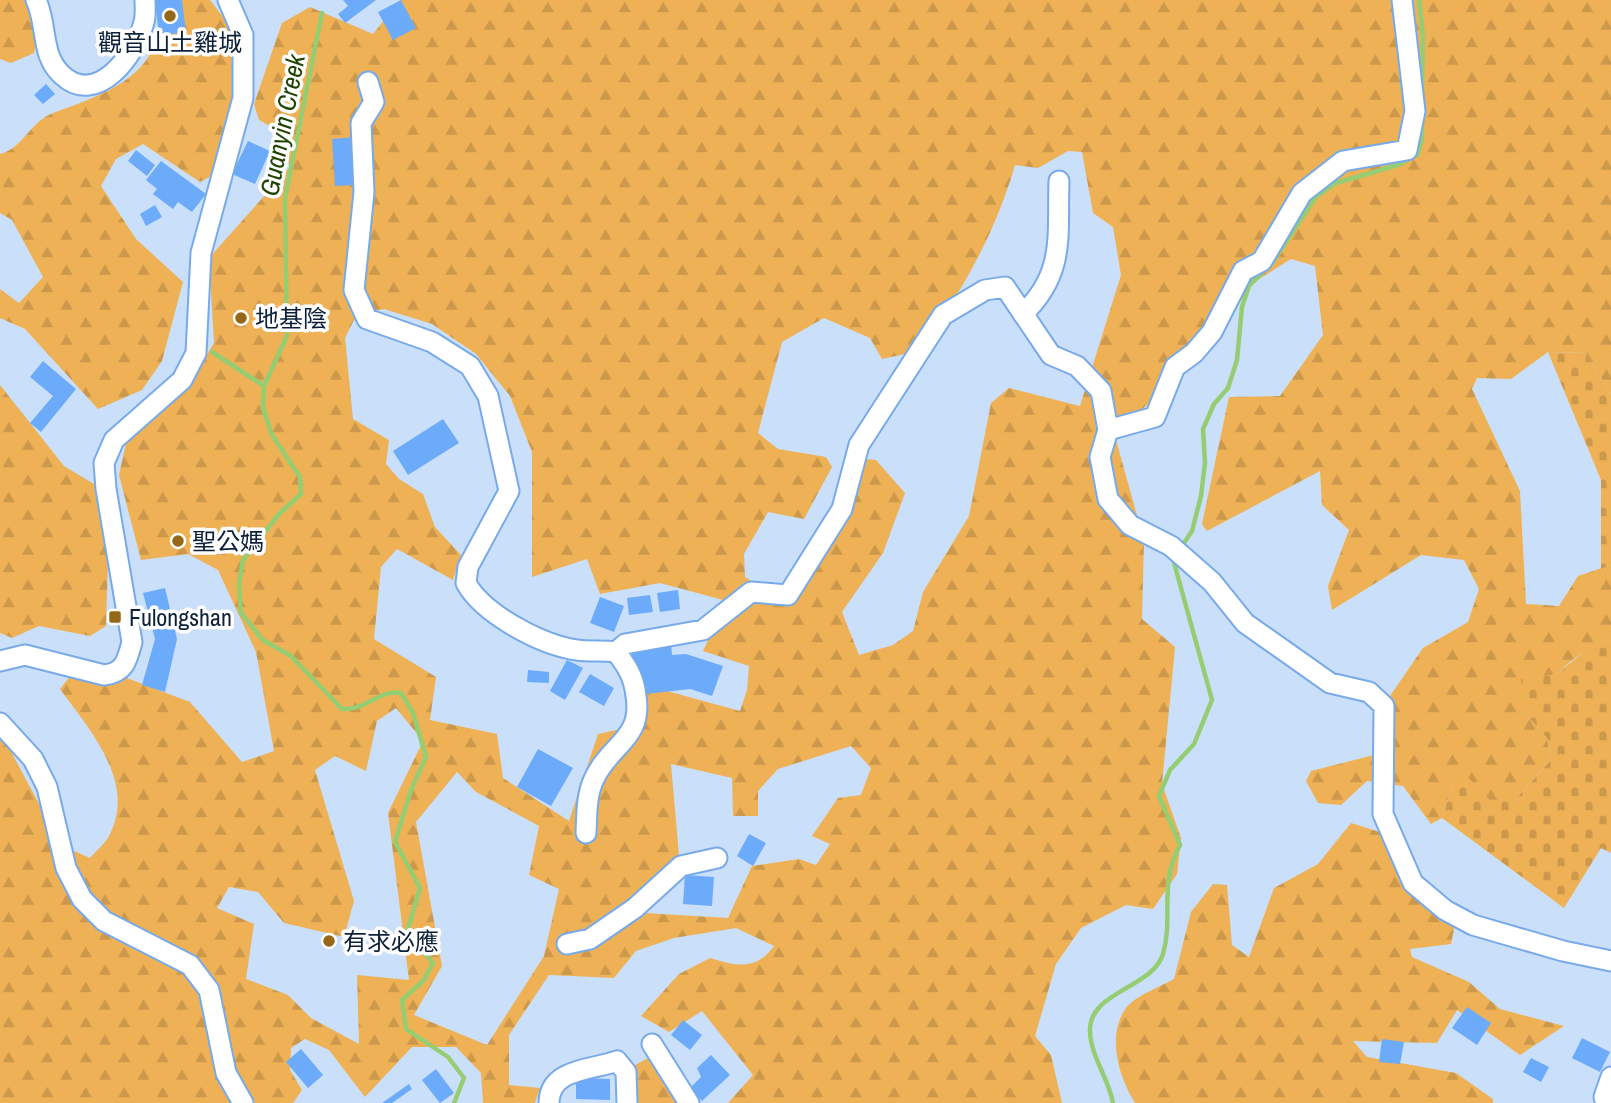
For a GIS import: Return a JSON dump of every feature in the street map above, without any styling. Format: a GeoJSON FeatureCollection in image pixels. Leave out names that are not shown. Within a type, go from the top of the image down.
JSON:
{"type":"FeatureCollection","features":[{"type":"Feature","properties":{"kind":"street"},"geometry":{"type":"LineString","coordinates":[[36,0],[48,58],[62,76],[79,86],[97,84],[112,76],[130,51],[144,22],[145,0]]}},
{"type":"Feature","properties":{"kind":"street"},"geometry":{"type":"LineString","coordinates":[[0,661],[25,655],[104,675],[116,674],[125,666],[132,642],[104,463],[114,440],[182,380],[197,353],[201,253],[243,98],[243,35],[229,0]]}},
{"type":"Feature","properties":{"kind":"street"},"geometry":{"type":"LineString","coordinates":[[1108,430],[1155,417],[1175,367],[1194,353],[1212,332],[1243,271],[1262,261],[1302,193],[1343,161],[1407,150],[1415,111],[1402,0]]}},
{"type":"Feature","properties":{"kind":"street"},"geometry":{"type":"LineString","coordinates":[[368,82],[374,102],[361,122],[364,191],[354,290],[367,319],[432,342],[470,366],[488,396],[509,491],[468,567],[466,583],[486,610],[548,642],[577,650],[616,652],[625,644],[703,630],[751,592],[788,595],[842,509],[859,445],[943,315],[985,290],[1004,287],[1051,355],[1077,366],[1101,391],[1108,430],[1100,457],[1108,499],[1130,525],[1178,552],[1212,582],[1245,623],[1330,683],[1369,692],[1384,706],[1383,814],[1413,883],[1445,910],[1473,925],[1563,951],[1611,961]]}},
{"type":"Feature","properties":{"kind":"street"},"geometry":{"type":"LineString","coordinates":[[1023,314],[1043,295],[1057,261],[1059,181]]}},
{"type":"Feature","properties":{"kind":"street"},"geometry":{"type":"LineString","coordinates":[[586,833],[589,793],[594,778],[634,729],[639,715],[630,669],[616,652]]}},
{"type":"Feature","properties":{"kind":"street"},"geometry":{"type":"LineString","coordinates":[[0,723],[33,759],[47,787],[66,869],[82,899],[104,921],[190,965],[209,990],[226,1073],[243,1103]]}},
{"type":"Feature","properties":{"kind":"street"},"geometry":{"type":"LineString","coordinates":[[567,944],[590,939],[635,908],[681,866],[718,858]]}},
{"type":"Feature","properties":{"kind":"street"},"geometry":{"type":"LineString","coordinates":[[652,1044],[689,1103]]}},
{"type":"Feature","properties":{"kind":"street"},"geometry":{"type":"LineString","coordinates":[[549,1103],[553,1087],[563,1075],[617,1061],[626,1072],[626,1103]]}},
{"type":"Feature","properties":{"kind":"street"},"geometry":{"type":"LineString","coordinates":[[1606,1103],[1604,1097],[1611,1077]]}},
{"type":"Feature","properties":{"kind":"green space"},"geometry":{"type":"Polygon","coordinates":[[[0,0],[29,0],[39,30],[34,53],[11,63],[0,59],[0,0]]]}},
{"type":"Feature","properties":{"kind":"green space"},"geometry":{"type":"Polygon","coordinates":[[[160,0],[210,0],[247,48],[215,174],[200,182],[143,144],[116,159],[101,186],[136,239],[183,282],[162,361],[142,390],[98,409],[25,329],[0,318],[0,289],[19,303],[43,277],[12,220],[0,213],[0,154],[13,148],[45,117],[102,94],[132,76],[143,65],[157,37],[160,0]]]}},
{"type":"Feature","properties":{"kind":"green space"},"geometry":{"type":"Polygon","coordinates":[[[400,0],[1611,0],[1611,394],[1586,353],[1548,352],[1511,379],[1477,378],[1472,389],[1520,491],[1526,604],[1559,606],[1578,576],[1611,565],[1611,640],[1573,659],[1523,711],[1547,738],[1551,760],[1513,802],[1490,801],[1466,776],[1454,780],[1442,818],[1431,824],[1403,786],[1367,781],[1341,805],[1318,803],[1306,781],[1311,771],[1378,754],[1390,696],[1423,648],[1468,622],[1479,589],[1464,560],[1421,555],[1332,610],[1328,586],[1349,530],[1322,505],[1320,471],[1207,531],[1202,524],[1229,397],[1280,396],[1323,335],[1315,266],[1291,259],[1253,283],[1217,336],[1115,436],[1144,541],[1142,619],[1175,647],[1162,784],[1181,838],[1177,874],[1153,909],[1126,905],[1081,928],[1056,964],[1035,1036],[1051,1055],[1062,1103],[728,1103],[753,1075],[702,1011],[669,1032],[641,1016],[679,974],[710,958],[728,963],[753,963],[774,946],[736,928],[674,938],[636,951],[614,978],[549,975],[509,1035],[509,1085],[540,1088],[535,1103],[483,1103],[481,1073],[456,1047],[412,1047],[365,1097],[329,1050],[305,1039],[291,1048],[290,1070],[302,1090],[293,1103],[0,1103],[0,731],[61,845],[90,858],[111,832],[117,813],[117,793],[105,756],[60,689],[82,661],[190,702],[242,762],[274,751],[256,652],[218,570],[188,554],[141,560],[119,475],[126,443],[187,387],[214,343],[209,258],[289,168],[288,136],[259,120],[254,104],[282,23],[310,7],[373,34],[400,0]],[[1068,151],[1038,168],[1015,165],[987,239],[963,285],[919,351],[882,359],[870,338],[824,318],[782,342],[758,433],[778,449],[826,457],[832,467],[804,519],[768,512],[744,554],[745,577],[764,589],[787,585],[865,459],[876,460],[905,493],[883,553],[842,612],[859,655],[893,645],[913,631],[923,592],[969,516],[991,403],[1009,388],[1080,406],[1121,275],[1113,227],[1093,213],[1082,152],[1068,151]],[[384,309],[357,314],[345,338],[353,419],[389,440],[386,464],[399,479],[423,494],[435,527],[461,555],[453,580],[397,549],[381,567],[374,639],[436,677],[430,720],[497,734],[503,778],[569,821],[598,734],[634,726],[645,685],[740,711],[747,690],[749,666],[703,651],[727,601],[660,583],[600,594],[587,559],[532,577],[532,452],[510,396],[476,354],[432,324],[384,309]],[[396,708],[377,721],[366,771],[335,756],[315,770],[354,901],[344,937],[284,923],[258,892],[229,887],[217,908],[254,924],[246,979],[288,995],[311,1018],[359,1044],[357,975],[409,980],[388,813],[423,741],[396,708]],[[851,746],[778,769],[758,791],[758,816],[733,816],[732,778],[671,764],[679,856],[654,878],[645,913],[728,918],[752,866],[799,859],[816,865],[830,844],[812,836],[838,798],[861,795],[871,768],[851,746]],[[457,772],[416,822],[442,966],[414,1015],[487,1045],[544,956],[559,889],[529,875],[539,826],[476,792],[457,772]]]}},
{"type":"Feature","properties":{"kind":"green space"},"geometry":{"type":"Polygon","coordinates":[[[1548,352],[1586,353],[1611,394],[1611,565],[1601,569],[1601,480],[1548,352]]]}},
{"type":"Feature","properties":{"kind":"green space"},"geometry":{"type":"Polygon","coordinates":[[[0,385],[64,466],[94,484],[108,559],[106,626],[90,636],[39,626],[12,638],[0,633],[0,385]]]}},
{"type":"Feature","properties":{"kind":"green space"},"geometry":{"type":"Polygon","coordinates":[[[1611,640],[1611,853],[1601,848],[1564,908],[1442,818],[1454,780],[1466,775],[1490,801],[1514,801],[1551,760],[1547,738],[1523,711],[1521,679],[1557,674],[1593,644],[1611,640]]]}},
{"type":"Feature","properties":{"kind":"green space"},"geometry":{"type":"Polygon","coordinates":[[[1351,823],[1405,840],[1420,877],[1457,914],[1451,944],[1410,949],[1412,957],[1469,982],[1500,1009],[1564,1026],[1520,1055],[1457,1010],[1437,1043],[1353,1041],[1367,1057],[1456,1073],[1493,1099],[1493,1103],[1135,1103],[1124,1081],[1117,1056],[1120,1019],[1126,1008],[1135,1000],[1174,979],[1191,912],[1213,884],[1227,885],[1232,945],[1249,957],[1274,888],[1318,864],[1351,823]]]}},
{"type":"Feature","properties":{"kind":"green space"},"geometry":{"type":"Polygon","coordinates":[[[663,1050],[697,1103],[618,1103],[622,1072],[663,1050]]]}},
{"type":"Feature","properties":{"kind":"building","name":"觀音山土雞城"},"geometry":{"type":"Polygon","coordinates":[[[155,0],[182,0],[186,32],[159,36],[155,0]]]}},
{"type":"Feature","properties":{"kind":"building"},"geometry":{"type":"Polygon","coordinates":[[[343,0],[376,0],[345,23],[338,14],[348,6],[343,0]]]}},
{"type":"Feature","properties":{"kind":"building"},"geometry":{"type":"Polygon","coordinates":[[[401,0],[416,28],[393,40],[378,12],[401,0]]]}},
{"type":"Feature","properties":{"kind":"building"},"geometry":{"type":"Polygon","coordinates":[[[46,84],[55,94],[43,104],[34,95],[46,84]]]}},
{"type":"Feature","properties":{"kind":"building"},"geometry":{"type":"Polygon","coordinates":[[[355,137],[358,185],[335,186],[332,139],[355,137]]]}},
{"type":"Feature","properties":{"kind":"building"},"geometry":{"type":"Polygon","coordinates":[[[248,141],[270,151],[255,184],[232,174],[248,141]]]}},
{"type":"Feature","properties":{"kind":"building"},"geometry":{"type":"Polygon","coordinates":[[[136,150],[155,165],[147,176],[128,161],[136,150]]]}},
{"type":"Feature","properties":{"kind":"building"},"geometry":{"type":"Polygon","coordinates":[[[161,161],[206,194],[192,212],[178,202],[173,209],[153,194],[157,189],[146,180],[161,161]]]}},
{"type":"Feature","properties":{"kind":"building"},"geometry":{"type":"Polygon","coordinates":[[[155,205],[162,217],[146,226],[140,214],[155,205]]]}},
{"type":"Feature","properties":{"kind":"building"},"geometry":{"type":"Polygon","coordinates":[[[43,361],[76,389],[41,432],[30,423],[53,396],[30,377],[43,361]]]}},
{"type":"Feature","properties":{"kind":"building"},"geometry":{"type":"Polygon","coordinates":[[[443,419],[459,443],[408,475],[393,451],[443,419]]]}},
{"type":"Feature","properties":{"kind":"building"},"geometry":{"type":"Polygon","coordinates":[[[165,588],[177,639],[165,692],[142,685],[155,639],[143,593],[165,588]]]}},
{"type":"Feature","properties":{"kind":"building"},"geometry":{"type":"Polygon","coordinates":[[[678,590],[680,609],[660,612],[657,593],[678,590]]]}},
{"type":"Feature","properties":{"kind":"building"},"geometry":{"type":"Polygon","coordinates":[[[650,595],[653,612],[629,615],[627,598],[650,595]]]}},
{"type":"Feature","properties":{"kind":"building"},"geometry":{"type":"Polygon","coordinates":[[[600,597],[624,606],[614,632],[590,623],[600,597]]]}},
{"type":"Feature","properties":{"kind":"building"},"geometry":{"type":"Polygon","coordinates":[[[671,643],[672,655],[686,654],[723,666],[712,696],[690,689],[646,694],[630,649],[671,643]]]}},
{"type":"Feature","properties":{"kind":"building"},"geometry":{"type":"Polygon","coordinates":[[[567,660],[583,668],[565,700],[550,691],[567,660]]]}},
{"type":"Feature","properties":{"kind":"building"},"geometry":{"type":"Polygon","coordinates":[[[528,670],[549,672],[549,683],[527,682],[528,670]]]}},
{"type":"Feature","properties":{"kind":"building"},"geometry":{"type":"Polygon","coordinates":[[[590,674],[614,688],[604,706],[579,692],[590,674]]]}},
{"type":"Feature","properties":{"kind":"building"},"geometry":{"type":"Polygon","coordinates":[[[538,749],[573,768],[551,806],[517,787],[538,749]]]}},
{"type":"Feature","properties":{"kind":"building"},"geometry":{"type":"Polygon","coordinates":[[[749,834],[766,843],[753,866],[737,856],[749,834]]]}},
{"type":"Feature","properties":{"kind":"building"},"geometry":{"type":"Polygon","coordinates":[[[685,875],[714,877],[712,906],[683,904],[685,875]]]}},
{"type":"Feature","properties":{"kind":"building"},"geometry":{"type":"Polygon","coordinates":[[[1467,1007],[1491,1023],[1477,1045],[1452,1028],[1467,1007]]]}},
{"type":"Feature","properties":{"kind":"building"},"geometry":{"type":"Polygon","coordinates":[[[683,1020],[702,1035],[690,1050],[671,1035],[683,1020]]]}},
{"type":"Feature","properties":{"kind":"building"},"geometry":{"type":"Polygon","coordinates":[[[1582,1038],[1610,1052],[1600,1072],[1572,1058],[1582,1038]]]}},
{"type":"Feature","properties":{"kind":"building"},"geometry":{"type":"Polygon","coordinates":[[[1382,1039],[1404,1042],[1400,1064],[1379,1062],[1382,1039]]]}},
{"type":"Feature","properties":{"kind":"building"},"geometry":{"type":"Polygon","coordinates":[[[301,1049],[323,1075],[308,1088],[286,1062],[301,1049]]]}},
{"type":"Feature","properties":{"kind":"building"},"geometry":{"type":"Polygon","coordinates":[[[711,1055],[730,1075],[702,1101],[690,1088],[701,1077],[697,1068],[711,1055]]]}},
{"type":"Feature","properties":{"kind":"building"},"geometry":{"type":"Polygon","coordinates":[[[1531,1058],[1549,1067],[1541,1082],[1523,1072],[1531,1058]]]}},
{"type":"Feature","properties":{"kind":"building"},"geometry":{"type":"Polygon","coordinates":[[[436,1069],[454,1093],[440,1103],[422,1080],[436,1069]]]}},
{"type":"Feature","properties":{"kind":"building"},"geometry":{"type":"Polygon","coordinates":[[[576,1078],[610,1079],[610,1100],[576,1099],[576,1078]]]}},
{"type":"Feature","properties":{"kind":"building"},"geometry":{"type":"Polygon","coordinates":[[[409,1084],[412,1089],[392,1103],[382,1103],[409,1084]]]}},
{"type":"Feature","properties":{"kind":"waterway"},"geometry":{"type":"LineString","coordinates":[[1419,0],[1423,36],[1422,93]]}},
{"type":"Feature","properties":{"kind":"waterway","name":"Guanyin Creek"},"geometry":{"type":"LineString","coordinates":[[322,13],[285,198],[287,336],[264,386],[263,408],[272,435],[300,477],[301,494],[279,514],[243,560],[239,584],[241,613],[263,640],[291,656],[342,709],[358,707],[386,694],[401,693],[413,713],[426,757],[411,790],[395,842],[420,888],[407,932],[433,963],[423,981],[402,1000],[406,1029],[448,1057],[464,1078],[454,1103]]}},
{"type":"Feature","properties":{"kind":"waterway"},"geometry":{"type":"LineString","coordinates":[[1180,549],[1192,531],[1201,496],[1205,463],[1203,429],[1214,404],[1228,388],[1237,360],[1242,307],[1249,286],[1272,263],[1316,197],[1336,183],[1398,165],[1417,155],[1422,140],[1422,120]]}},
{"type":"Feature","properties":{"kind":"waterway"},"geometry":{"type":"LineString","coordinates":[[212,352],[264,386]]}},
{"type":"Feature","properties":{"kind":"waterway"},"geometry":{"type":"LineString","coordinates":[[1113,1103],[1091,1041],[1092,1018],[1099,1007],[1157,966],[1163,954],[1170,874],[1180,845],[1159,796],[1170,770],[1194,744],[1212,700],[1173,559]]}},
{"type":"Feature","properties":{"kind":"place","name":"觀音山土雞城"},"geometry":{"type":"Point","coordinates":[170,16]}},
{"type":"Feature","properties":{"kind":"place","name":"地基陰"},"geometry":{"type":"Point","coordinates":[241,318]}},
{"type":"Feature","properties":{"kind":"place","name":"聖公媽"},"geometry":{"type":"Point","coordinates":[178,541]}},
{"type":"Feature","properties":{"kind":"place","name":"Fulongshan"},"geometry":{"type":"Point","coordinates":[115,617]}},
{"type":"Feature","properties":{"kind":"place","name":"有求必應"},"geometry":{"type":"Point","coordinates":[329,941]}}]}
